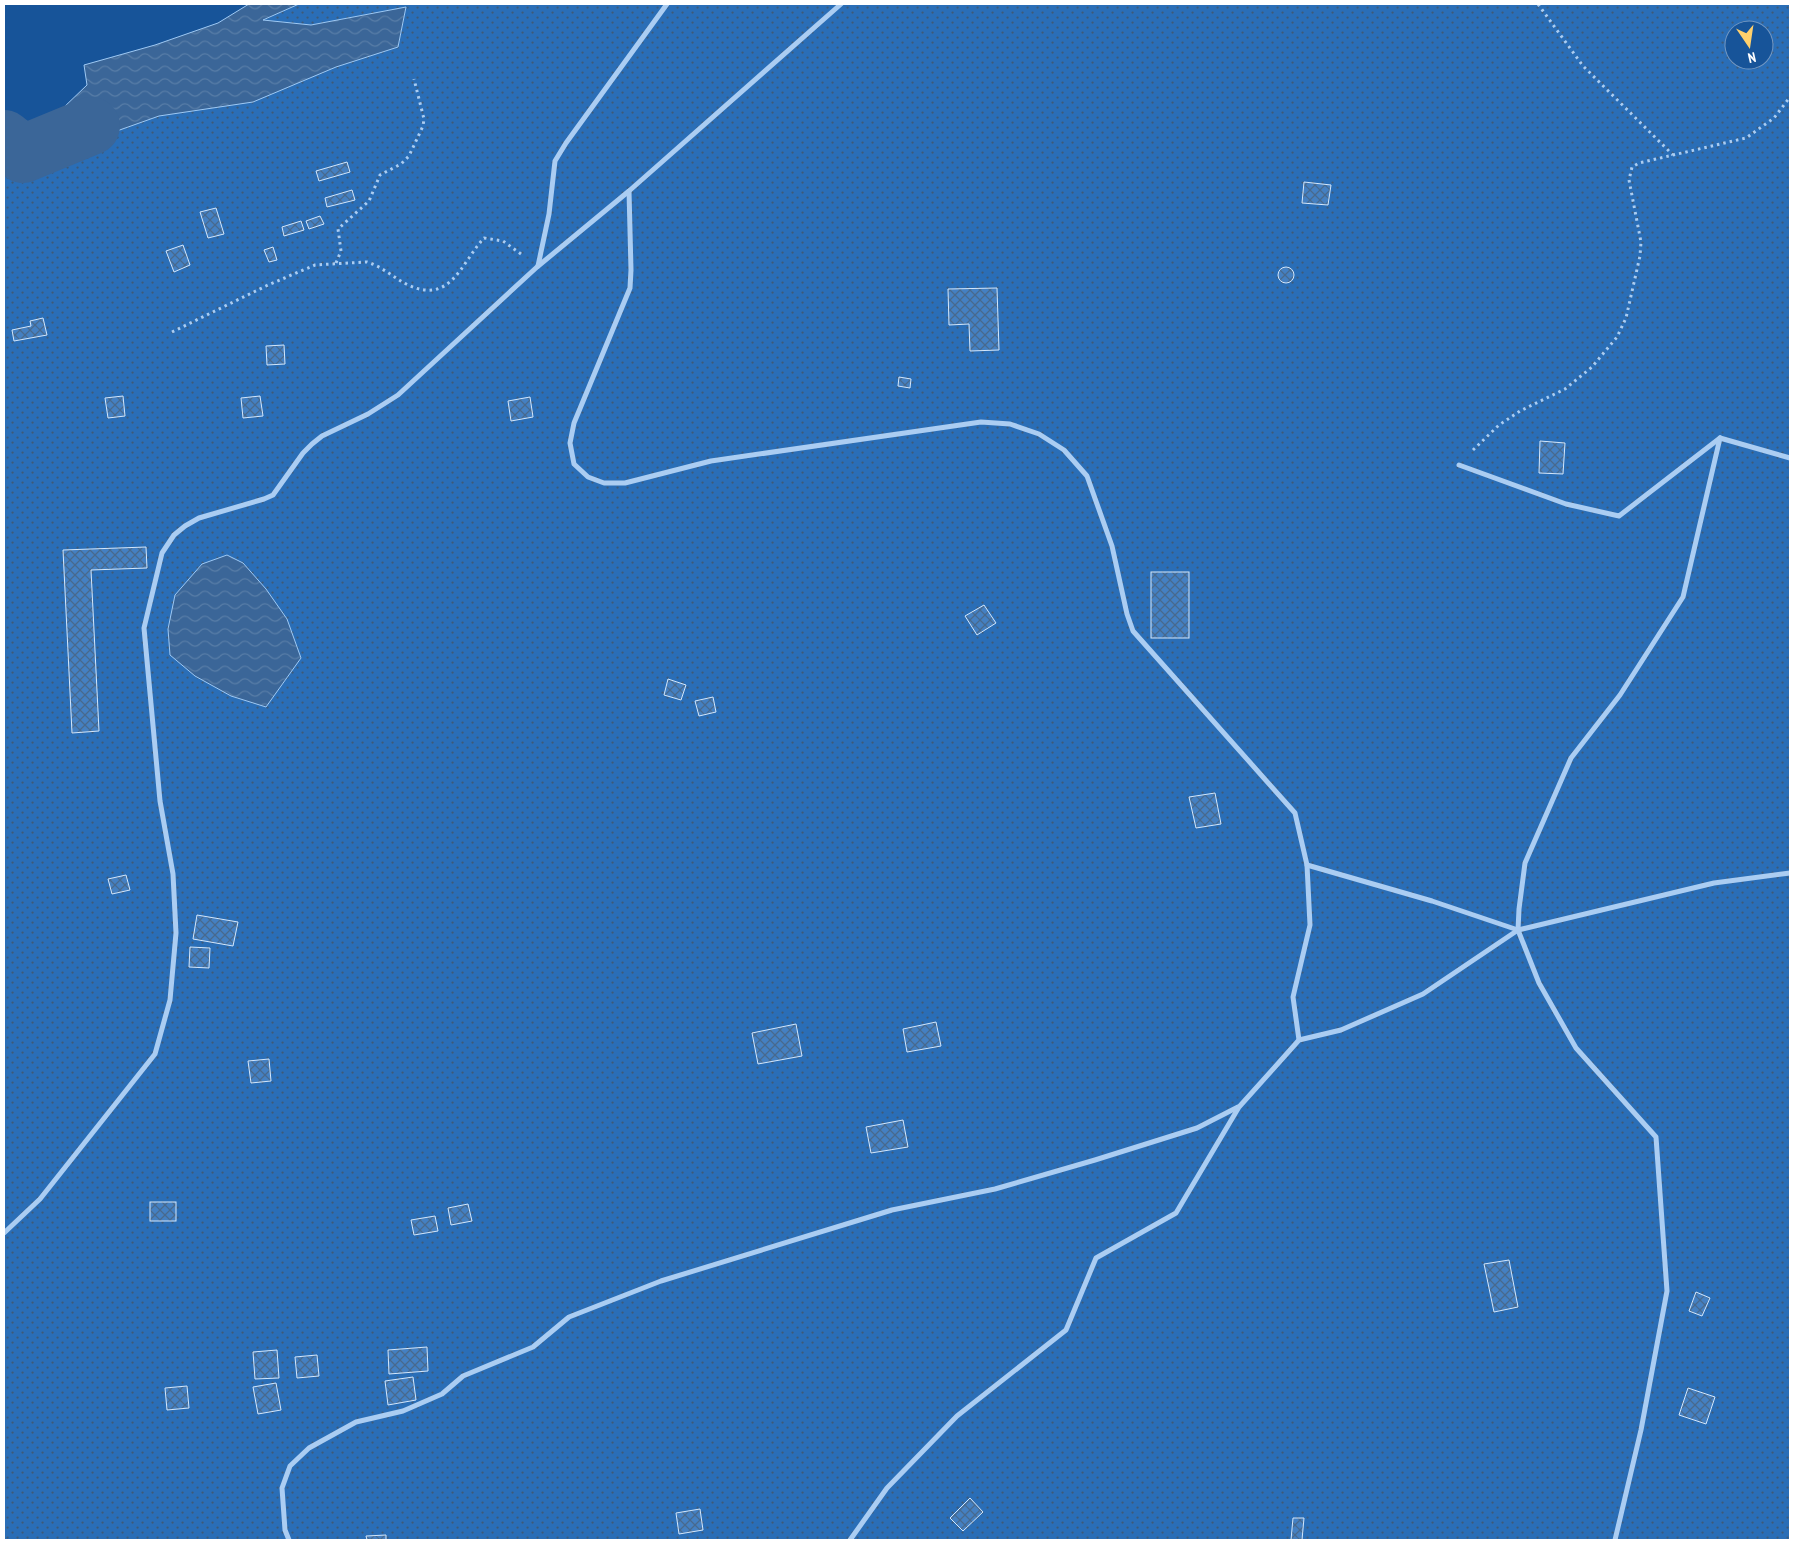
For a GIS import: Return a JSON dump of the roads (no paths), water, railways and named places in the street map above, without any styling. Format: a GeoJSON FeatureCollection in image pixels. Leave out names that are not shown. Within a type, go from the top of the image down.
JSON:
{"type":"FeatureCollection","features":[{"type":"Feature","properties":{"kind":"street"},"geometry":{"type":"LineString","coordinates":[[537,267],[550,214],[555,160],[667,4]]}},
{"type":"Feature","properties":{"kind":"street"},"geometry":{"type":"LineString","coordinates":[[4,1233],[40,1199],[155,1054],[170,1000],[176,933],[173,874],[160,801],[144,628],[162,553],[174,535],[199,518],[273,495],[312,444],[322,436],[368,414],[398,395],[537,267],[629,191],[841,4]]}},
{"type":"Feature","properties":{"kind":"street"},"geometry":{"type":"LineString","coordinates":[[629,191],[632,270],[630,288],[574,423],[570,443],[574,464],[588,478],[604,483],[625,483],[711,460],[981,422],[1010,424],[1038,434],[1064,450],[1087,476],[1112,546],[1127,614],[1134,631],[1251,765],[1295,812],[1307,865],[1310,925],[1293,997],[1299,1040]]}},
{"type":"Feature","properties":{"kind":"street"},"geometry":{"type":"LineString","coordinates":[[1720,438],[1790,458]]}},
{"type":"Feature","properties":{"kind":"street"},"geometry":{"type":"LineString","coordinates":[[1459,466],[1566,504],[1619,516],[1720,438]]}},
{"type":"Feature","properties":{"kind":"street"},"geometry":{"type":"LineString","coordinates":[[1615,1540],[1641,1430],[1667,1291],[1656,1137],[1576,1048],[1539,983],[1518,930],[1525,863],[1571,758],[1620,695],[1683,597],[1720,438]]}},
{"type":"Feature","properties":{"kind":"street"},"geometry":{"type":"LineString","coordinates":[[1307,865],[1432,901],[1518,930]]}},
{"type":"Feature","properties":{"kind":"street"},"geometry":{"type":"LineString","coordinates":[[850,1540],[888,1488],[957,1416],[1066,1330],[1096,1258],[1176,1213],[1239,1107],[1299,1040],[1341,1030],[1423,994],[1518,930],[1714,882],[1790,873]]}},
{"type":"Feature","properties":{"kind":"street"},"geometry":{"type":"LineString","coordinates":[[288,1540],[285,1530],[282,1488],[290,1466],[309,1448],[356,1422],[403,1411],[442,1394],[463,1376],[533,1347],[569,1317],[661,1281],[892,1210],[995,1189],[1104,1158],[1196,1128],[1239,1107]]}},
{"type":"Feature","properties":{"kind":"water"},"geometry":{"type":"Polygon","coordinates":[[[249,4],[299,4],[263,20],[311,25],[406,7],[398,47],[336,67],[253,102],[159,116],[4,174],[4,117],[25,120],[15,152],[33,148],[62,109],[87,85],[84,65],[155,45],[218,23],[249,4]]]}},
{"type":"Feature","properties":{"kind":"water"},"geometry":{"type":"Polygon","coordinates":[[[227,555],[243,563],[266,589],[287,619],[301,658],[266,707],[231,696],[195,676],[170,655],[168,629],[175,595],[202,564],[227,555]]]}},
{"type":"Feature","properties":{"kind":"waterway"},"geometry":{"type":"LineString","coordinates":[[4,139],[23,154],[91,126]]}}]}
